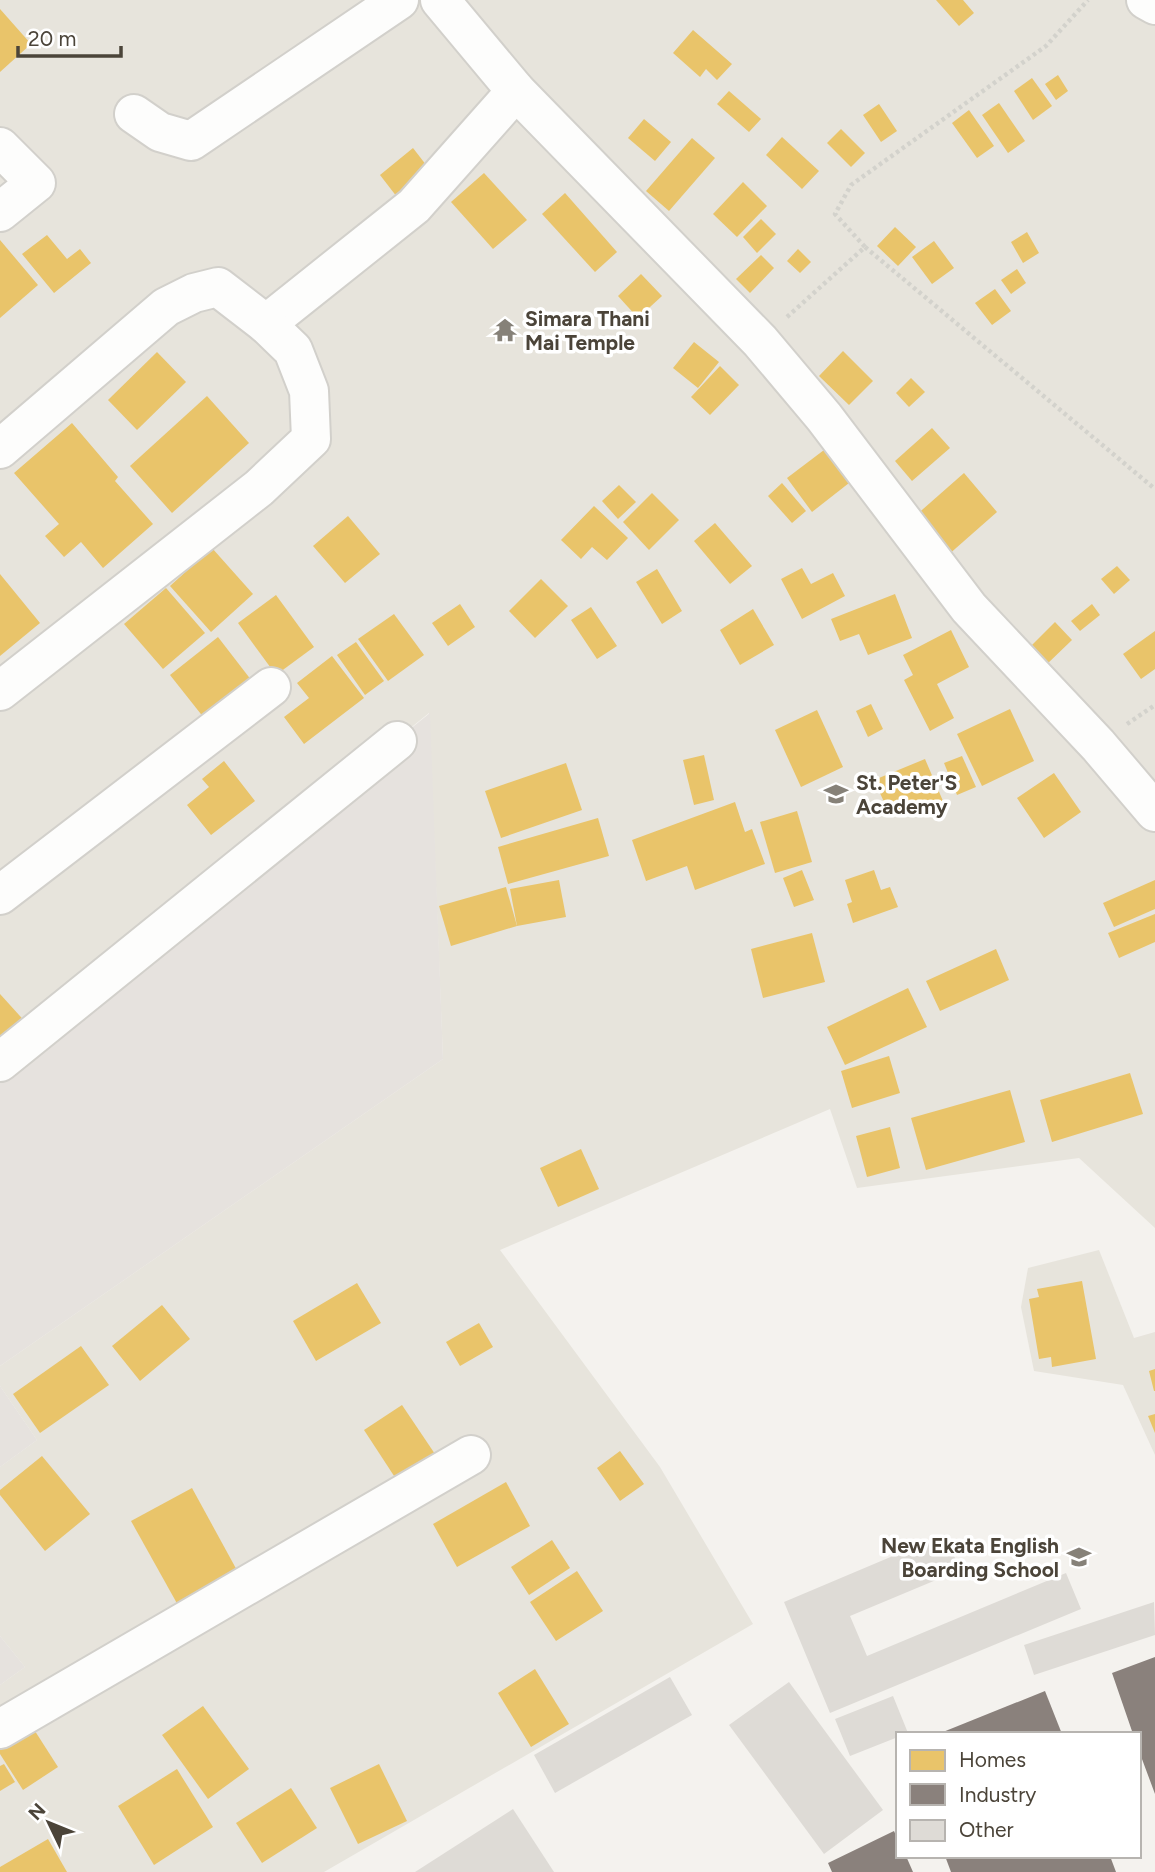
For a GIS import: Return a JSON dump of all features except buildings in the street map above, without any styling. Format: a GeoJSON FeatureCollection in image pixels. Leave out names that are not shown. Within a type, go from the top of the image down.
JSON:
{"type":"FeatureCollection","features":[{"type":"Feature","properties":{"kind":"street"},"geometry":{"type":"LineString","coordinates":[[134,114],[160,132],[191,141],[399,0]]}},
{"type":"Feature","properties":{"kind":"street"},"geometry":{"type":"LineString","coordinates":[[440,0],[516,91],[761,341],[824,417],[969,608],[1098,745],[1155,813]]}},
{"type":"Feature","properties":{"kind":"street"},"geometry":{"type":"LineString","coordinates":[[1146,0],[1155,5]]}},
{"type":"Feature","properties":{"kind":"street"},"geometry":{"type":"LineString","coordinates":[[266,324],[414,206],[516,91]]}},
{"type":"Feature","properties":{"kind":"street"},"geometry":{"type":"LineString","coordinates":[[0,147],[36,183],[0,212]]}},
{"type":"Feature","properties":{"kind":"street"},"geometry":{"type":"LineString","coordinates":[[0,449],[166,307],[194,293],[218,287],[266,324],[293,350],[309,391],[310,439],[259,488],[0,691]]}},
{"type":"Feature","properties":{"kind":"street"},"geometry":{"type":"LineString","coordinates":[[0,895],[271,687]]}},
{"type":"Feature","properties":{"kind":"street"},"geometry":{"type":"LineString","coordinates":[[0,1062],[397,741]]}},
{"type":"Feature","properties":{"kind":"street"},"geometry":{"type":"LineString","coordinates":[[0,1729],[471,1455]]}},
{"type":"Feature","properties":{"kind":"path"},"geometry":{"type":"LineString","coordinates":[[1088,0],[1046,46],[851,186],[835,214],[865,247],[1155,489]]}},
{"type":"Feature","properties":{"kind":"path"},"geometry":{"type":"LineString","coordinates":[[761,341],[865,247]]}},
{"type":"Feature","properties":{"kind":"shaded area"},"geometry":{"type":"Polygon","coordinates":[[[0,0],[1155,0],[1155,1228],[1079,1158],[857,1188],[830,1109],[500,1250],[660,1467],[753,1624],[324,1872],[0,1872],[0,1685],[25,1667],[0,1636],[0,1467],[37,1440],[0,1386],[0,1366],[443,1059],[429,713],[0,1060],[0,0]]]}},
{"type":"Feature","properties":{"kind":"shaded area"},"geometry":{"type":"Polygon","coordinates":[[[430,713],[443,1059],[0,1366],[0,1060],[430,713]]]}},
{"type":"Feature","properties":{"kind":"shaded area"},"geometry":{"type":"Polygon","coordinates":[[[1099,1250],[1134,1338],[1155,1332],[1155,1455],[1123,1385],[1034,1371],[1021,1307],[1028,1268],[1099,1250]]]}},
{"type":"Feature","properties":{"kind":"shaded area"},"geometry":{"type":"Polygon","coordinates":[[[0,1386],[37,1440],[0,1467],[0,1386]]]}},
{"type":"Feature","properties":{"kind":"shaded area"},"geometry":{"type":"Polygon","coordinates":[[[0,1636],[25,1667],[0,1685],[0,1636]]]}},
{"type":"Feature","properties":{"kind":"place","name":"Simara Thani Mai Temple"},"geometry":{"type":"Point","coordinates":[505,330]}},
{"type":"Feature","properties":{"kind":"place","name":"St. Peter'S Academy"},"geometry":{"type":"Point","coordinates":[836,794]}},
{"type":"Feature","properties":{"kind":"place","name":"New Ekata English Boarding School"},"geometry":{"type":"Point","coordinates":[1079,1557]}}]}
